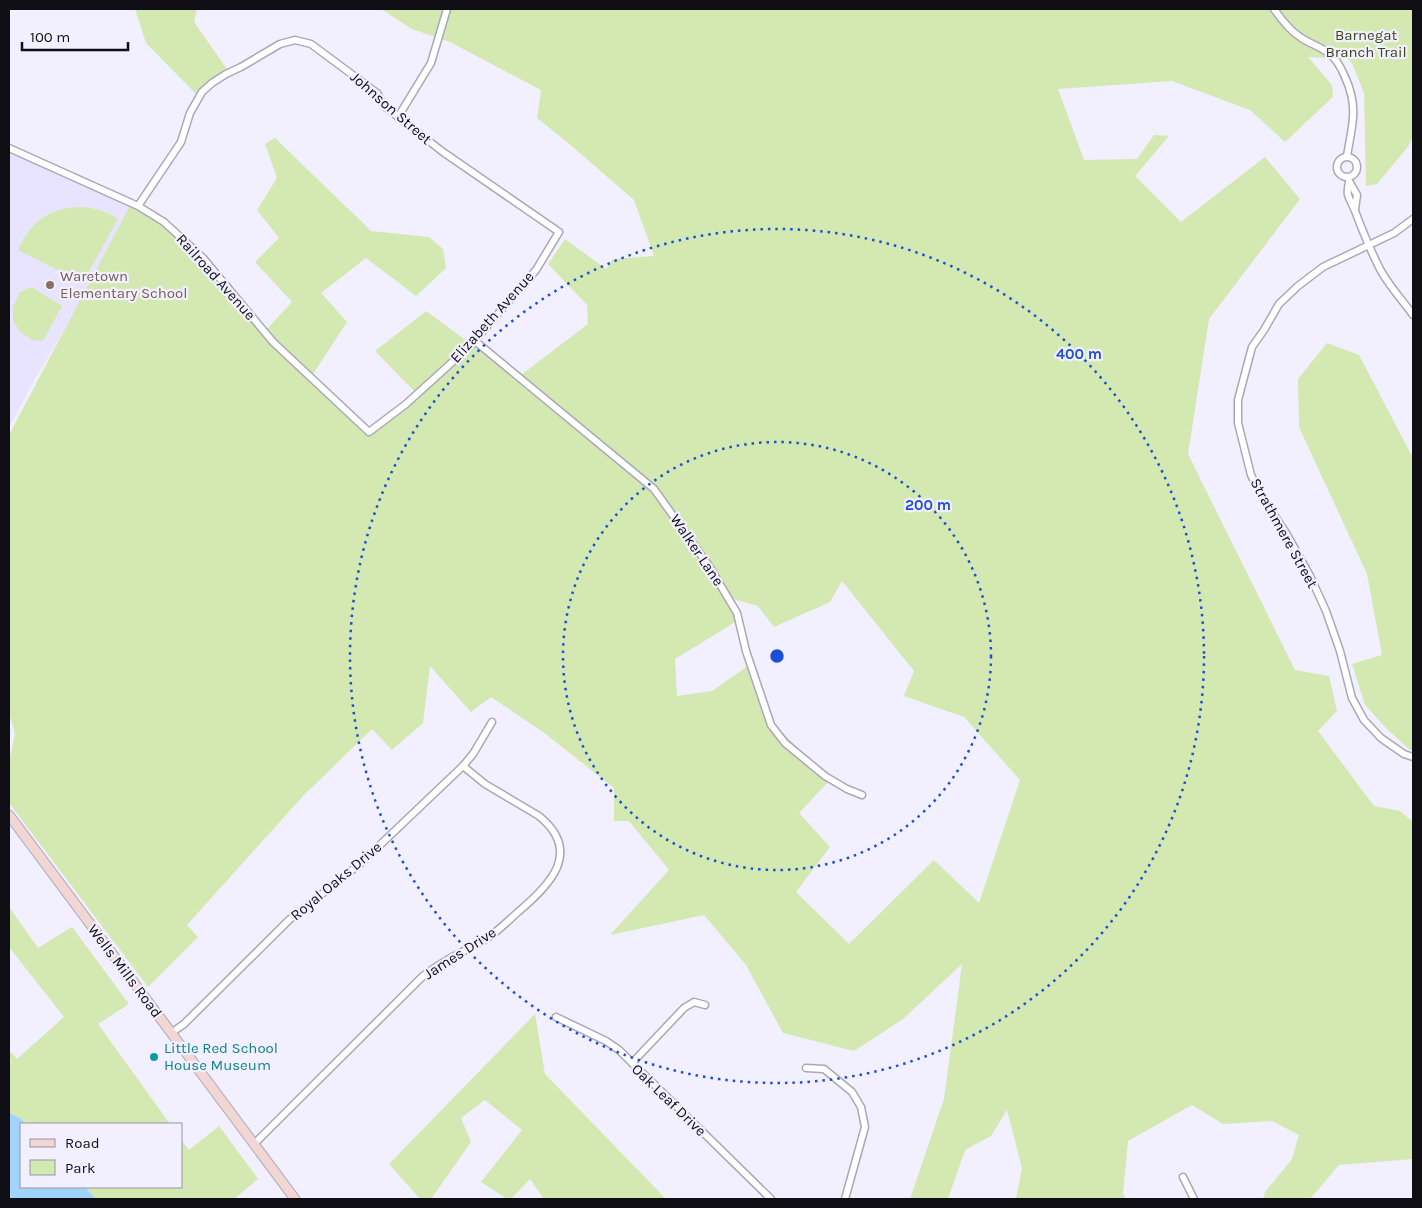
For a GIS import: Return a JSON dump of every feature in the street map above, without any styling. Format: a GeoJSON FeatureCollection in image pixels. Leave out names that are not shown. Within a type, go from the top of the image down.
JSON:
{"type":"FeatureCollection","features":[{"type":"Feature","properties":{"kind":"main road","name":"Wells Mills Road"},"geometry":{"type":"LineString","coordinates":[[9,816],[295,1199]]}},
{"type":"Feature","properties":{"kind":"street"},"geometry":{"type":"LineString","coordinates":[[398,117],[431,63],[447,9]]}},
{"type":"Feature","properties":{"kind":"street"},"geometry":{"type":"LineString","coordinates":[[1274,9],[1291,30],[1302,39],[1326,51],[1342,70],[1352,92],[1354,103],[1354,127],[1347,156]]}},
{"type":"Feature","properties":{"kind":"street","name":"Johnson Street"},"geometry":{"type":"LineString","coordinates":[[138,206],[181,142],[190,113],[202,92],[226,74],[288,41],[296,40],[310,44],[377,93],[384,106],[443,152],[558,232]]}},
{"type":"Feature","properties":{"kind":"street","name":"Railroad Avenue"},"geometry":{"type":"LineString","coordinates":[[9,148],[138,206],[164,222],[203,258],[273,342],[369,432]]}},
{"type":"Feature","properties":{"kind":"street"},"geometry":{"type":"LineString","coordinates":[[1349,180],[1341,175],[1336,167],[1339,160],[1347,156],[1354,159],[1357,167],[1349,180],[1347,196],[1382,272],[1413,315]]}},
{"type":"Feature","properties":{"kind":"street","name":"Strathmere Street"},"geometry":{"type":"LineString","coordinates":[[1413,220],[1394,233],[1323,267],[1298,286],[1279,304],[1252,347],[1238,400],[1238,423],[1251,475],[1260,495],[1291,541],[1322,602],[1340,651],[1352,698],[1364,720],[1380,738],[1404,754],[1413,757]]}},
{"type":"Feature","properties":{"kind":"street","name":"Elizabeth Avenue"},"geometry":{"type":"LineString","coordinates":[[369,432],[406,404],[474,340],[536,270],[558,232]]}},
{"type":"Feature","properties":{"kind":"street","name":"Walker Lane"},"geometry":{"type":"LineString","coordinates":[[474,340],[654,489],[704,559],[737,613],[746,652],[771,725],[785,742],[825,776],[847,790],[862,795]]}},
{"type":"Feature","properties":{"kind":"street","name":"Royal Oaks Drive"},"geometry":{"type":"LineString","coordinates":[[171,1033],[184,1024],[204,1005],[289,920],[361,863],[463,766],[492,722]]}},
{"type":"Feature","properties":{"kind":"street","name":"James Drive"},"geometry":{"type":"LineString","coordinates":[[254,1144],[423,976],[438,965],[488,938],[539,894],[554,874],[559,861],[560,851],[558,841],[547,822],[485,784],[463,766]]}},
{"type":"Feature","properties":{"kind":"street"},"geometry":{"type":"LineString","coordinates":[[632,1063],[684,1008],[694,1002],[705,1005]]}},
{"type":"Feature","properties":{"kind":"street","name":"Oak Leaf Drive"},"geometry":{"type":"LineString","coordinates":[[556,1017],[606,1041],[632,1063],[771,1199]]}},
{"type":"Feature","properties":{"kind":"street"},"geometry":{"type":"LineString","coordinates":[[806,1068],[824,1069],[846,1086],[857,1099],[864,1116],[865,1128],[845,1199]]}},
{"type":"Feature","properties":{"kind":"street"},"geometry":{"type":"LineString","coordinates":[[1183,1177],[1194,1199]]}},
{"type":"Feature","properties":{"kind":"shaded area","name":"Waretown Elementary School"},"geometry":{"type":"Polygon","coordinates":[[[9,148],[138,206],[36,377],[9,427],[9,148]]]}},
{"type":"Feature","properties":{"kind":"green space"},"geometry":{"type":"Polygon","coordinates":[[[135,9],[197,9],[194,22],[231,75],[198,96],[146,43],[135,9]]]}},
{"type":"Feature","properties":{"kind":"green space","name":"Barnegat Branch Trail"},"geometry":{"type":"Polygon","coordinates":[[[381,9],[1413,9],[1413,137],[1407,148],[1377,184],[1366,186],[1364,93],[1352,63],[1348,59],[1308,57],[1332,85],[1333,97],[1285,142],[1250,110],[1172,81],[1058,89],[1084,160],[1137,159],[1154,135],[1169,136],[1135,176],[1181,222],[1265,157],[1300,199],[1209,319],[1188,454],[1295,670],[1329,676],[1337,711],[1318,731],[1374,806],[1400,811],[1413,822],[1413,1159],[1339,1165],[1310,1199],[1263,1199],[1265,1192],[1292,1159],[1299,1135],[1272,1121],[1223,1124],[1192,1105],[1128,1141],[1123,1194],[1126,1199],[1016,1199],[1022,1168],[1007,1110],[991,1136],[965,1150],[948,1199],[910,1199],[944,1099],[962,964],[903,1019],[854,1051],[783,1033],[746,965],[704,915],[610,935],[669,870],[629,821],[614,821],[614,788],[543,732],[491,697],[471,712],[430,666],[423,723],[392,750],[372,729],[304,795],[187,925],[198,937],[148,987],[9,803],[9,762],[15,733],[9,713],[9,435],[133,200],[196,245],[266,330],[292,302],[255,262],[279,238],[257,210],[277,178],[265,144],[275,138],[371,231],[429,237],[443,249],[446,268],[416,296],[366,258],[321,293],[347,322],[311,377],[369,432],[416,393],[375,351],[426,311],[517,378],[588,324],[587,305],[548,264],[565,239],[606,269],[613,259],[654,256],[634,200],[537,118],[541,90],[450,42],[412,29],[381,9]],[[842,581],[830,602],[774,627],[758,606],[733,599],[737,621],[675,659],[677,696],[712,691],[749,665],[772,722],[830,780],[799,813],[830,847],[796,892],[849,944],[934,860],[979,903],[1020,780],[964,717],[904,696],[914,671],[842,581]]]}},
{"type":"Feature","properties":{"kind":"green space"},"geometry":{"type":"Polygon","coordinates":[[[76,207],[98,210],[118,219],[87,275],[75,279],[18,250],[34,225],[56,211],[76,207]]]}},
{"type":"Feature","properties":{"kind":"green space"},"geometry":{"type":"Polygon","coordinates":[[[31,287],[62,306],[43,341],[32,340],[20,332],[13,320],[13,307],[20,292],[31,287]]]}},
{"type":"Feature","properties":{"kind":"green space"},"geometry":{"type":"Polygon","coordinates":[[[1327,343],[1359,355],[1413,458],[1413,750],[1410,750],[1386,728],[1365,705],[1352,664],[1382,655],[1367,574],[1299,427],[1298,379],[1327,343]]]}},
{"type":"Feature","properties":{"kind":"green space"},"geometry":{"type":"Polygon","coordinates":[[[9,907],[38,948],[72,927],[129,1004],[98,1024],[169,1123],[25,1123],[20,1118],[9,1113],[9,1050],[17,1059],[64,1017],[9,947],[9,907]]]}},
{"type":"Feature","properties":{"kind":"green space"},"geometry":{"type":"Polygon","coordinates":[[[535,1014],[545,1074],[666,1199],[544,1199],[530,1179],[511,1199],[507,1199],[481,1182],[522,1130],[485,1100],[461,1118],[471,1142],[431,1199],[420,1199],[389,1164],[535,1014]]]}},
{"type":"Feature","properties":{"kind":"green space"},"geometry":{"type":"Polygon","coordinates":[[[219,1126],[258,1179],[234,1199],[96,1199],[86,1188],[182,1188],[182,1141],[189,1150],[219,1126]]]}},
{"type":"Feature","properties":{"kind":"water"},"geometry":{"type":"Polygon","coordinates":[[[9,1113],[20,1118],[25,1123],[20,1123],[20,1188],[86,1188],[96,1199],[9,1199],[9,1113]]]}},
{"type":"Feature","properties":{"kind":"place","name":"Waretown Elementary School"},"geometry":{"type":"Point","coordinates":[50,285]}},
{"type":"Feature","properties":{"kind":"place","name":"Little Red School House Museum"},"geometry":{"type":"Point","coordinates":[154,1057]}}]}
